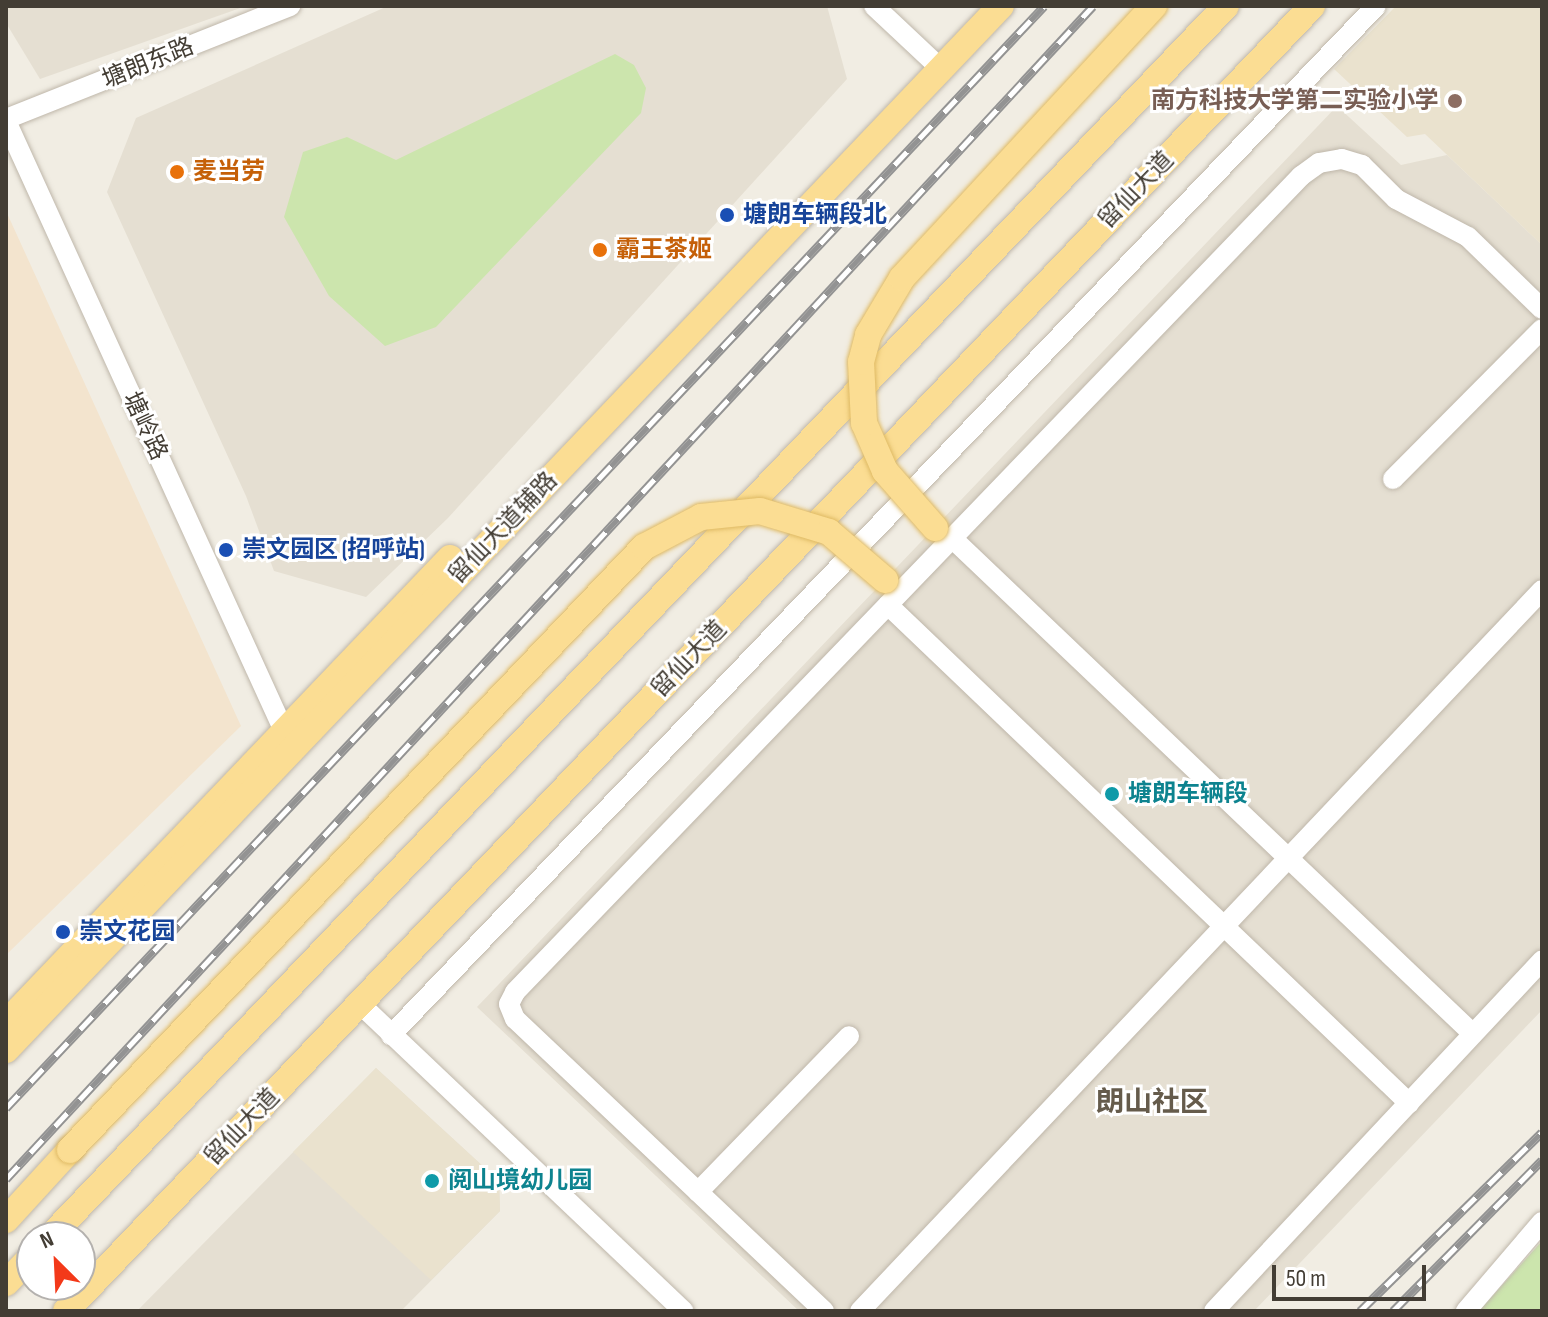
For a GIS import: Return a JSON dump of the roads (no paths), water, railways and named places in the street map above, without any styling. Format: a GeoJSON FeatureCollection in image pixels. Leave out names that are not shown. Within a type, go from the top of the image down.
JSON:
{"type":"FeatureCollection","features":[{"type":"Feature","properties":{"kind":"main road","name":"留仙大道辅路"},"geometry":{"type":"LineString","coordinates":[[6,1050],[935,63],[977,6]]}},
{"type":"Feature","properties":{"kind":"main road","name":"留仙大道辅路"},"geometry":{"type":"LineString","coordinates":[[6,1023],[284,731],[935,63],[1001,6]]}},
{"type":"Feature","properties":{"kind":"main road"},"geometry":{"type":"LineString","coordinates":[[946,535],[885,471],[864,423],[861,362],[868,335],[902,278],[1154,6]]}},
{"type":"Feature","properties":{"kind":"main road"},"geometry":{"type":"LineString","coordinates":[[65,1221],[1226,6]]}},
{"type":"Feature","properties":{"kind":"main road","name":"留仙大道"},"geometry":{"type":"LineString","coordinates":[[66,1311],[1312,6]]}},
{"type":"Feature","properties":{"kind":"main road"},"geometry":{"type":"LineString","coordinates":[[6,1220],[644,547],[701,517],[760,511],[829,532],[891,593]]}},
{"type":"Feature","properties":{"kind":"street","name":"塘朗东路"},"geometry":{"type":"LineString","coordinates":[[6,120],[290,6]]}},
{"type":"Feature","properties":{"kind":"street"},"geometry":{"type":"LineString","coordinates":[[874,6],[935,63]]}},
{"type":"Feature","properties":{"kind":"street"},"geometry":{"type":"LineString","coordinates":[[391,1035],[1376,6]]}},
{"type":"Feature","properties":{"kind":"street","name":"塘岭路"},"geometry":{"type":"LineString","coordinates":[[6,120],[284,731]]}},
{"type":"Feature","properties":{"kind":"street"},"geometry":{"type":"LineString","coordinates":[[824,1311],[515,1019],[509,1004],[515,992],[946,535],[1301,176],[1319,163],[1342,159],[1362,165],[1396,199],[1468,237],[1542,309]]}},
{"type":"Feature","properties":{"kind":"street"},"geometry":{"type":"LineString","coordinates":[[1393,479],[1542,329]]}},
{"type":"Feature","properties":{"kind":"street"},"geometry":{"type":"LineString","coordinates":[[946,535],[1473,1034]]}},
{"type":"Feature","properties":{"kind":"street"},"geometry":{"type":"LineString","coordinates":[[860,1311],[1542,590]]}},
{"type":"Feature","properties":{"kind":"street"},"geometry":{"type":"LineString","coordinates":[[891,593],[1224,926],[1409,1103]]}},
{"type":"Feature","properties":{"kind":"street"},"geometry":{"type":"LineString","coordinates":[[1214,1311],[1542,960]]}},
{"type":"Feature","properties":{"kind":"street"},"geometry":{"type":"LineString","coordinates":[[360,1004],[683,1311]]}},
{"type":"Feature","properties":{"kind":"street"},"geometry":{"type":"LineString","coordinates":[[698,1192],[849,1036]]}},
{"type":"Feature","properties":{"kind":"street"},"geometry":{"type":"LineString","coordinates":[[1466,1311],[1542,1222]]}},
{"type":"Feature","properties":{"kind":"railway"},"geometry":{"type":"LineString","coordinates":[[6,1108],[1044,6]]}},
{"type":"Feature","properties":{"kind":"railway"},"geometry":{"type":"LineString","coordinates":[[6,1179],[1093,6]]}},
{"type":"Feature","properties":{"kind":"railway"},"geometry":{"type":"LineString","coordinates":[[1360,1311],[1542,1132]]}},
{"type":"Feature","properties":{"kind":"railway"},"geometry":{"type":"LineString","coordinates":[[1393,1311],[1542,1160]]}},
{"type":"Feature","properties":{"kind":"place","name":"南方科技大学第二实验小学"},"geometry":{"type":"Point","coordinates":[1455,101]}},
{"type":"Feature","properties":{"kind":"place","name":"麦当劳"},"geometry":{"type":"Point","coordinates":[177,172]}},
{"type":"Feature","properties":{"kind":"place","name":"塘朗车辆段北"},"geometry":{"type":"Point","coordinates":[727,215]}},
{"type":"Feature","properties":{"kind":"place","name":"霸王茶姬"},"geometry":{"type":"Point","coordinates":[600,250]}},
{"type":"Feature","properties":{"kind":"place","name":"崇文园区 (招呼站)"},"geometry":{"type":"Point","coordinates":[226,550]}},
{"type":"Feature","properties":{"kind":"place","name":"塘朗车辆段"},"geometry":{"type":"Point","coordinates":[1112,794]}},
{"type":"Feature","properties":{"kind":"place","name":"崇文花园"},"geometry":{"type":"Point","coordinates":[63,932]}},
{"type":"Feature","properties":{"kind":"place","name":"阅山境幼儿园"},"geometry":{"type":"Point","coordinates":[432,1181]}},
{"type":"Feature","properties":{"kind":"district","name":"朗山社区"},"geometry":{"type":"Point","coordinates":[1152,1103]}}]}
